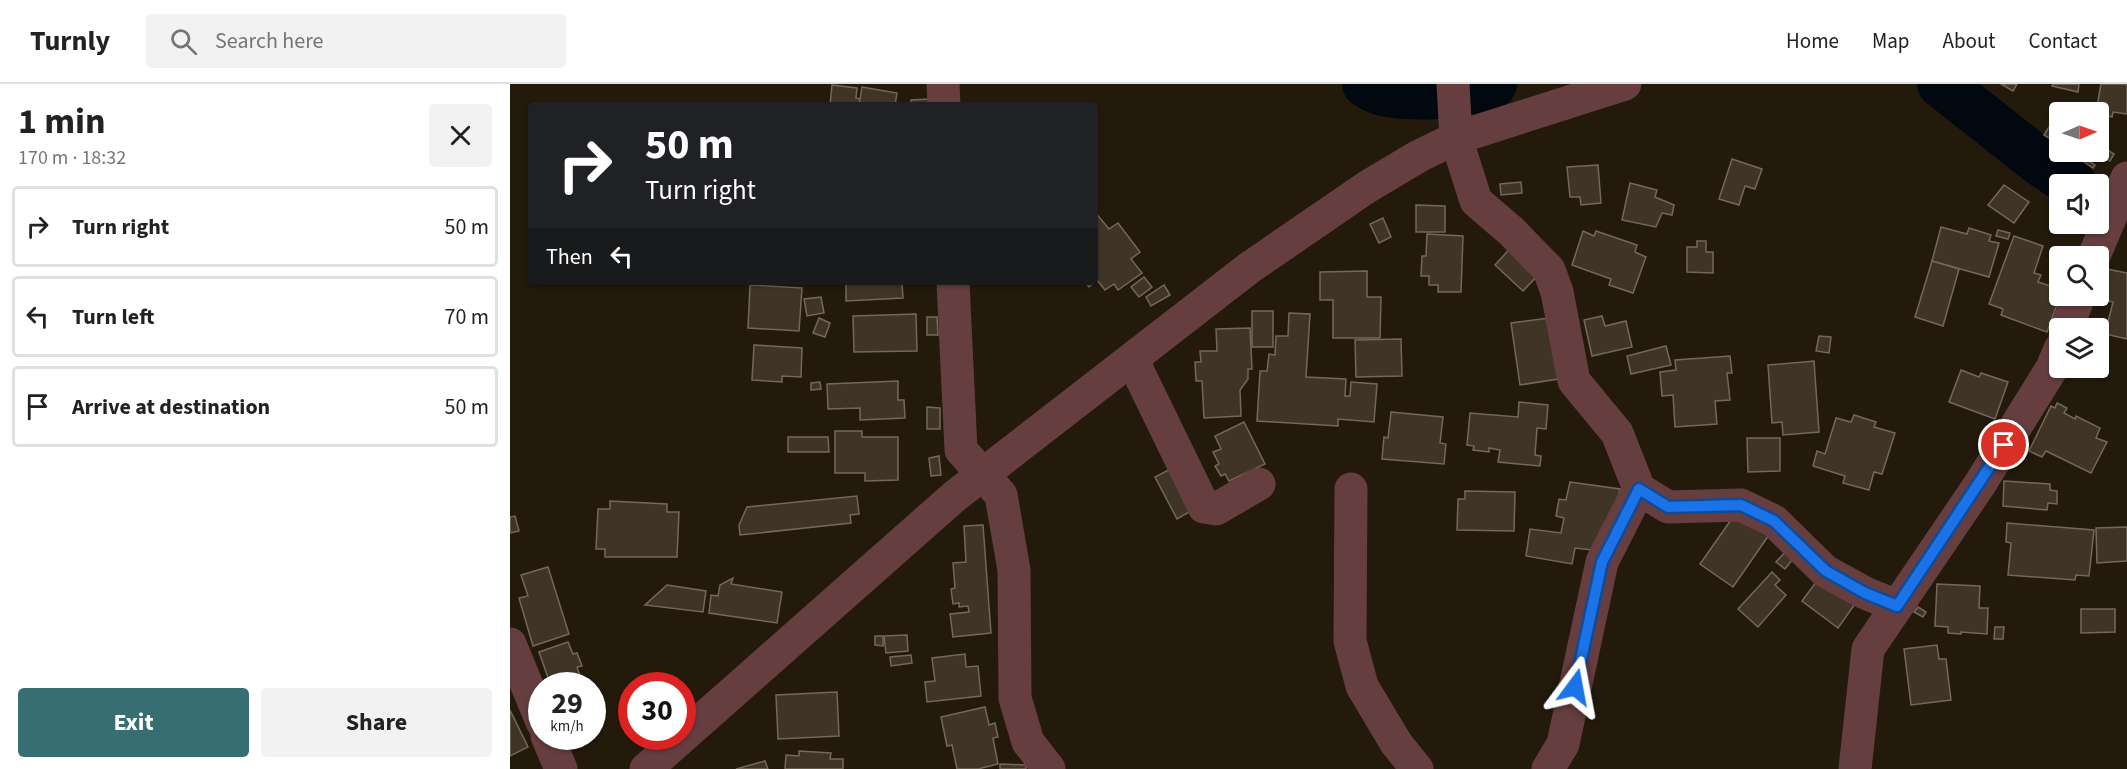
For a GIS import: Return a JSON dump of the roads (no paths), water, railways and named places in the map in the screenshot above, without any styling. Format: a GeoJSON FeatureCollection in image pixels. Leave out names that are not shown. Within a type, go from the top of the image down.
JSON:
{"type":"FeatureCollection","features":[{"type":"Feature","properties":{"kind":"street"},"geometry":{"type":"LineString","coordinates":[[943,84],[944,102]]}},
{"type":"Feature","properties":{"kind":"street"},"geometry":{"type":"LineString","coordinates":[[646,769],[955,496],[1249,268],[1367,187],[1419,156],[1454,112],[1625,84]]}},
{"type":"Feature","properties":{"kind":"street"},"geometry":{"type":"LineString","coordinates":[[1454,112],[1476,201],[1511,231],[1549,270],[1557,291],[1574,381],[1617,433],[1639,489],[1668,507],[1741,505],[1774,521],[1826,571],[1865,593],[1897,606]]}},
{"type":"Feature","properties":{"kind":"street"},"geometry":{"type":"LineString","coordinates":[[2108,242],[2124,184]]}},
{"type":"Feature","properties":{"kind":"street"},"geometry":{"type":"LineString","coordinates":[[953,285],[962,450],[1001,495],[1014,570],[1015,698],[1028,742],[1049,769]]}},
{"type":"Feature","properties":{"kind":"street"},"geometry":{"type":"LineString","coordinates":[[1132,359],[1204,507],[1216,509],[1259,484]]}},
{"type":"Feature","properties":{"kind":"street"},"geometry":{"type":"LineString","coordinates":[[1855,769],[1868,649],[1980,483],[2049,373]]}},
{"type":"Feature","properties":{"kind":"street"},"geometry":{"type":"LineString","coordinates":[[1351,489],[1350,641],[1362,686],[1396,743],[1417,769]]}},
{"type":"Feature","properties":{"kind":"street"},"geometry":{"type":"LineString","coordinates":[[1548,769],[1563,744],[1602,562],[1639,489]]}},
{"type":"Feature","properties":{"kind":"street"},"geometry":{"type":"LineString","coordinates":[[510,644],[528,688]]}},
{"type":"Feature","properties":{"kind":"street"},"geometry":{"type":"LineString","coordinates":[[554,750],[561,769]]}},
{"type":"Feature","properties":{"kind":"waterway"},"geometry":{"type":"LineString","coordinates":[[1366,84],[1383,92],[1410,95],[1438,95],[1493,84]]}},
{"type":"Feature","properties":{"kind":"waterway"},"geometry":{"type":"LineString","coordinates":[[1941,84],[2058,174]]}}]}
